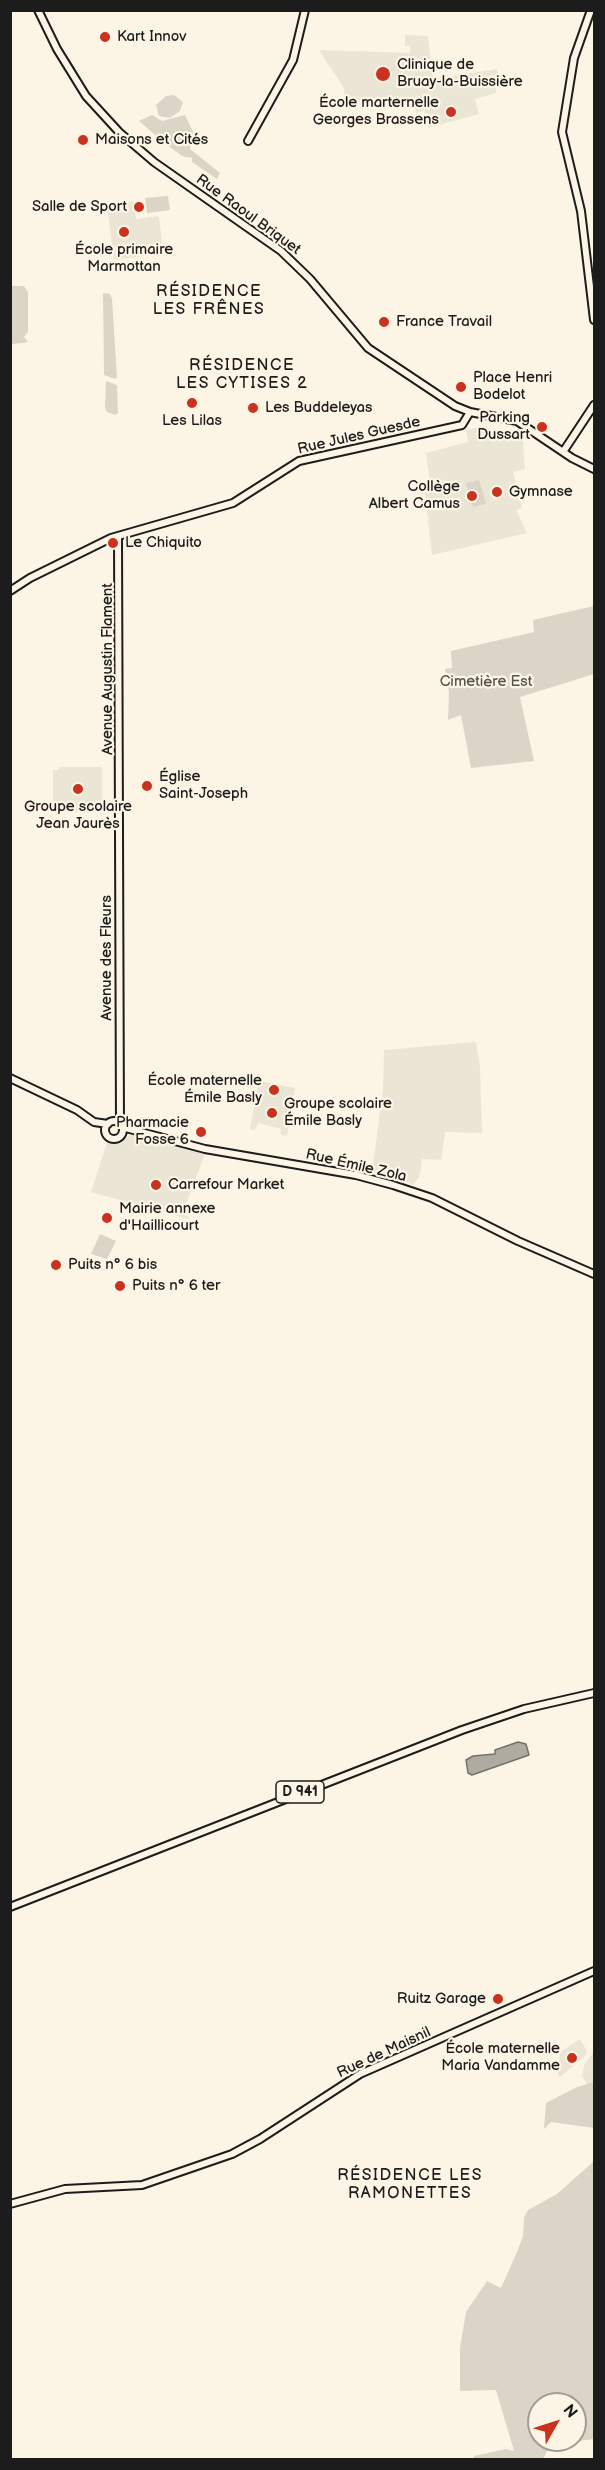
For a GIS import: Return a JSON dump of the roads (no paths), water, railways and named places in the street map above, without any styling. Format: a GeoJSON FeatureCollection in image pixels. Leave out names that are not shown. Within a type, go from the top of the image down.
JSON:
{"type":"FeatureCollection","features":[{"type":"Feature","properties":{"kind":"street","name":"Rue Raoul Briquet"},"geometry":{"type":"LineString","coordinates":[[38,10],[57,49],[86,96],[119,132],[154,162],[264,238],[289,258],[310,279],[368,348],[455,406],[470,412],[517,421],[563,452],[594,469]]}},
{"type":"Feature","properties":{"kind":"street"},"geometry":{"type":"LineString","coordinates":[[248,141],[293,60],[305,10]]}},
{"type":"Feature","properties":{"kind":"street"},"geometry":{"type":"LineString","coordinates":[[591,10],[571,72],[562,123],[566,152],[581,211],[594,320]]}},
{"type":"Feature","properties":{"kind":"street"},"geometry":{"type":"LineString","coordinates":[[563,452],[594,405]]}},
{"type":"Feature","properties":{"kind":"street","name":"Rue Jules Guesde"},"geometry":{"type":"LineString","coordinates":[[10,591],[30,578],[118,536],[233,503],[299,461],[462,425],[470,412]]}},
{"type":"Feature","properties":{"kind":"street","name":"Avenue Augustin Flament"},"geometry":{"type":"LineString","coordinates":[[118,536],[120,801]]}},
{"type":"Feature","properties":{"kind":"street","name":"Avenue des Fleurs"},"geometry":{"type":"LineString","coordinates":[[120,801],[120,1126]]}},
{"type":"Feature","properties":{"kind":"street"},"geometry":{"type":"LineString","coordinates":[[10,1077],[100,1124],[108,1124],[106,1132]]}},
{"type":"Feature","properties":{"kind":"street"},"geometry":{"type":"LineString","coordinates":[[84,1116],[113,1139],[120,1126]]}},
{"type":"Feature","properties":{"kind":"street","name":"Rue Émile Zola"},"geometry":{"type":"LineString","coordinates":[[108,1124],[166,1136],[205,1149],[356,1175],[393,1185],[432,1198],[518,1242],[594,1274]]}},
{"type":"Feature","properties":{"kind":"street","name":"D 941"},"geometry":{"type":"LineString","coordinates":[[10,1907],[462,1730],[524,1709],[594,1693]]}},
{"type":"Feature","properties":{"kind":"street","name":"Rue de Maisnil"},"geometry":{"type":"LineString","coordinates":[[10,2204],[65,2189],[86,2186],[121,2188],[142,2185],[232,2154],[260,2139],[360,2074],[594,1971]]}},
{"type":"Feature","properties":{"kind":"place","name":"Kart Innov"},"geometry":{"type":"Point","coordinates":[105,37]}},
{"type":"Feature","properties":{"kind":"place","name":"Clinique de Bruay-la-Buissière"},"geometry":{"type":"Point","coordinates":[383,74]}},
{"type":"Feature","properties":{"kind":"place","name":"École marternelle Georges Brassens"},"geometry":{"type":"Point","coordinates":[451,112]}},
{"type":"Feature","properties":{"kind":"place","name":"Maisons et Cités"},"geometry":{"type":"Point","coordinates":[83,140]}},
{"type":"Feature","properties":{"kind":"place","name":"Salle de Sport"},"geometry":{"type":"Point","coordinates":[139,207]}},
{"type":"Feature","properties":{"kind":"place","name":"École primaire Marmottan"},"geometry":{"type":"Point","coordinates":[124,232]}},
{"type":"Feature","properties":{"kind":"place","name":"France Travail"},"geometry":{"type":"Point","coordinates":[384,322]}},
{"type":"Feature","properties":{"kind":"place","name":"Place Henri Bodelot"},"geometry":{"type":"Point","coordinates":[461,387]}},
{"type":"Feature","properties":{"kind":"place","name":"Les Lilas"},"geometry":{"type":"Point","coordinates":[192,403]}},
{"type":"Feature","properties":{"kind":"place","name":"Les Buddeleyas"},"geometry":{"type":"Point","coordinates":[253,408]}},
{"type":"Feature","properties":{"kind":"place","name":"Parking Dussart"},"geometry":{"type":"Point","coordinates":[542,427]}},
{"type":"Feature","properties":{"kind":"place","name":"Gymnase"},"geometry":{"type":"Point","coordinates":[497,492]}},
{"type":"Feature","properties":{"kind":"place","name":"Collège Albert Camus"},"geometry":{"type":"Point","coordinates":[472,496]}},
{"type":"Feature","properties":{"kind":"place","name":"Le Chiquito"},"geometry":{"type":"Point","coordinates":[113,543]}},
{"type":"Feature","properties":{"kind":"place","name":"Église Saint-Joseph"},"geometry":{"type":"Point","coordinates":[147,786]}},
{"type":"Feature","properties":{"kind":"place","name":"Groupe scolaire Jean Jaurès"},"geometry":{"type":"Point","coordinates":[78,789]}},
{"type":"Feature","properties":{"kind":"place","name":"École maternelle Émile Basly"},"geometry":{"type":"Point","coordinates":[274,1090]}},
{"type":"Feature","properties":{"kind":"place","name":"Groupe scolaire Émile Basly"},"geometry":{"type":"Point","coordinates":[272,1113]}},
{"type":"Feature","properties":{"kind":"place","name":"Pharmacie Fosse 6"},"geometry":{"type":"Point","coordinates":[201,1132]}},
{"type":"Feature","properties":{"kind":"place","name":"Carrefour Market"},"geometry":{"type":"Point","coordinates":[156,1185]}},
{"type":"Feature","properties":{"kind":"place","name":"Mairie annexe d'Haillicourt"},"geometry":{"type":"Point","coordinates":[107,1218]}},
{"type":"Feature","properties":{"kind":"place","name":"Puits n° 6 bis"},"geometry":{"type":"Point","coordinates":[56,1265]}},
{"type":"Feature","properties":{"kind":"place","name":"Puits n° 6 ter"},"geometry":{"type":"Point","coordinates":[120,1286]}},
{"type":"Feature","properties":{"kind":"place","name":"Ruitz Garage"},"geometry":{"type":"Point","coordinates":[498,1999]}},
{"type":"Feature","properties":{"kind":"place","name":"École maternelle Maria Vandamme"},"geometry":{"type":"Point","coordinates":[572,2058]}},
{"type":"Feature","properties":{"kind":"district","name":"RÉSIDENCE LES FRÊNES"},"geometry":{"type":"Point","coordinates":[209,301]}},
{"type":"Feature","properties":{"kind":"district","name":"RÉSIDENCE LES CYTISES 2"},"geometry":{"type":"Point","coordinates":[242,375]}},
{"type":"Feature","properties":{"kind":"district","name":"RÉSIDENCE LES RAMONETTES"},"geometry":{"type":"Point","coordinates":[410,2185]}},
{"type":"Feature","properties":{"kind":"park label","name":"Cimetière Est"},"geometry":{"type":"Point","coordinates":[486,682]}}]}
